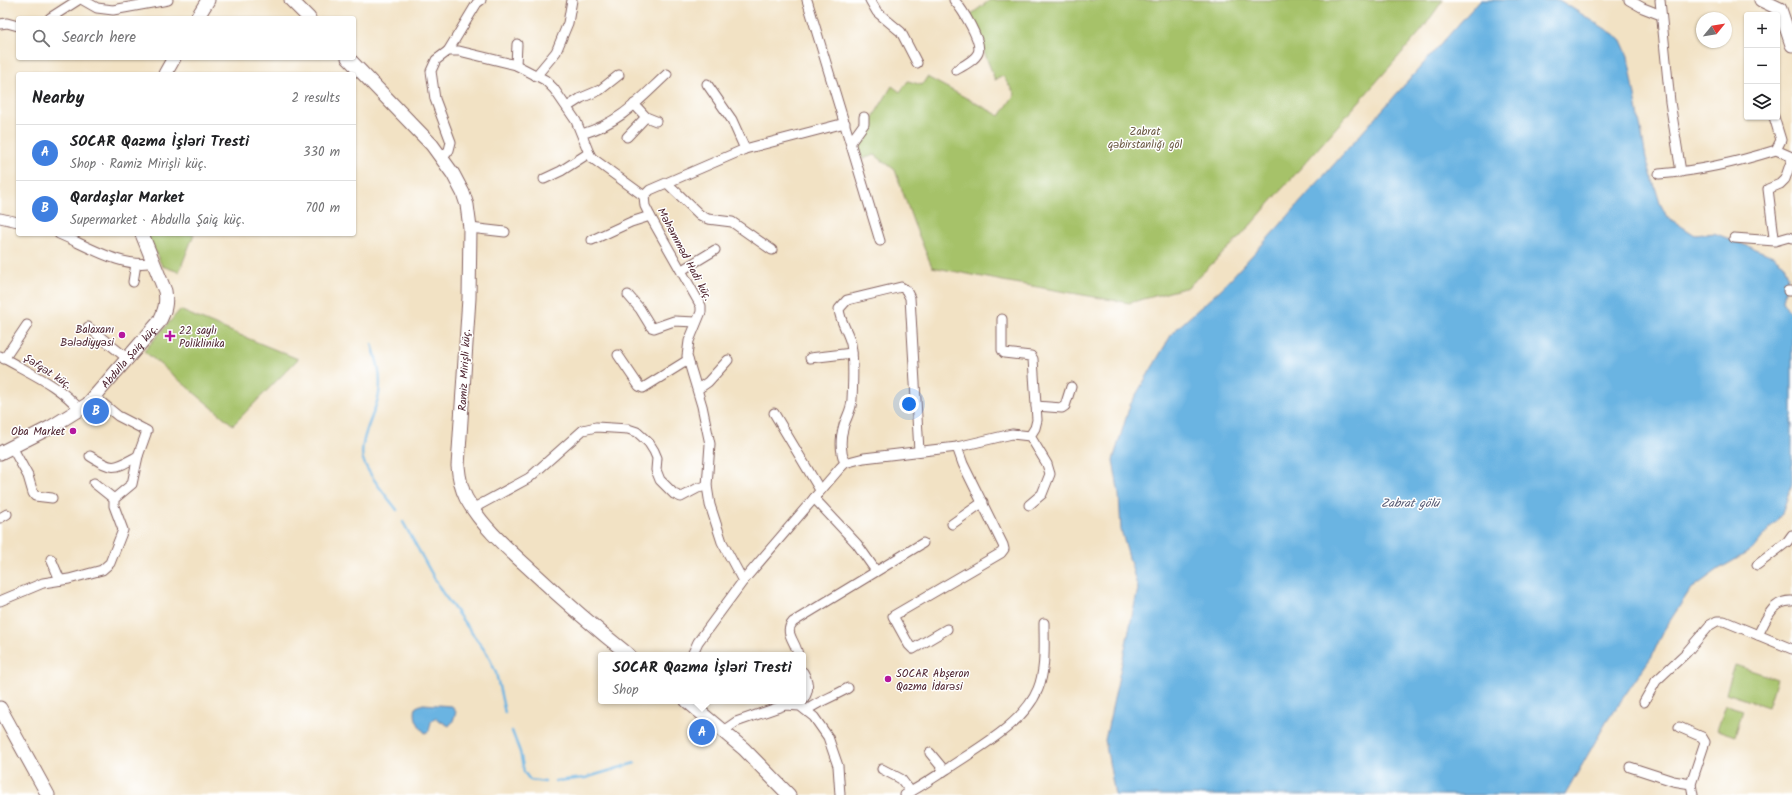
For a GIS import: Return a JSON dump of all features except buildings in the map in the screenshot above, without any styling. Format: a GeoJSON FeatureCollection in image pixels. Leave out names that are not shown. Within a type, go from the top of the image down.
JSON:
{"type":"FeatureCollection","features":[{"type":"Feature","properties":{"kind":"street"},"geometry":{"type":"LineString","coordinates":[[53,16],[78,0]]}},
{"type":"Feature","properties":{"kind":"street"},"geometry":{"type":"LineString","coordinates":[[83,0],[97,8],[105,10],[132,4],[168,0]]}},
{"type":"Feature","properties":{"kind":"street"},"geometry":{"type":"LineString","coordinates":[[198,16],[207,0]]}},
{"type":"Feature","properties":{"kind":"street"},"geometry":{"type":"LineString","coordinates":[[291,0],[307,16]]}},
{"type":"Feature","properties":{"kind":"street"},"geometry":{"type":"LineString","coordinates":[[442,159],[449,150],[451,142],[435,99],[431,71],[436,60],[448,51],[477,3],[481,0]]}},
{"type":"Feature","properties":{"kind":"street"},"geometry":{"type":"LineString","coordinates":[[536,76],[556,52],[568,23],[572,0]]}},
{"type":"Feature","properties":{"kind":"street"},"geometry":{"type":"LineString","coordinates":[[807,0],[880,241]]}},
{"type":"Feature","properties":{"kind":"street"},"geometry":{"type":"LineString","coordinates":[[870,0],[877,12],[901,32],[917,63]]}},
{"type":"Feature","properties":{"kind":"street"},"geometry":{"type":"LineString","coordinates":[[954,0],[971,26],[979,46],[978,52],[974,58],[956,70]]}},
{"type":"Feature","properties":{"kind":"street"},"geometry":{"type":"LineString","coordinates":[[1629,0],[1643,8],[1661,15]]}},
{"type":"Feature","properties":{"kind":"street"},"geometry":{"type":"LineString","coordinates":[[1660,0],[1670,102],[1681,172]]}},
{"type":"Feature","properties":{"kind":"street"},"geometry":{"type":"LineString","coordinates":[[1761,0],[1780,4],[1792,45]]}},
{"type":"Feature","properties":{"kind":"street"},"geometry":{"type":"LineString","coordinates":[[0,24],[7,23],[16,25]]}},
{"type":"Feature","properties":{"kind":"street"},"geometry":{"type":"LineString","coordinates":[[516,65],[517,44]]}},
{"type":"Feature","properties":{"kind":"street"},"geometry":{"type":"LineString","coordinates":[[448,51],[458,51],[516,65],[536,76],[554,89],[567,107],[582,134],[589,153],[601,166],[644,196],[650,190],[668,184],[745,150],[845,123]]}},
{"type":"Feature","properties":{"kind":"street"},"geometry":{"type":"LineString","coordinates":[[166,72],[173,60]]}},
{"type":"Feature","properties":{"kind":"street","name":"Ramiz Mirişli küç."},"geometry":{"type":"LineString","coordinates":[[350,60],[432,145],[453,174],[463,193],[469,214],[469,298],[458,466],[462,488],[472,509],[504,546],[559,596],[624,652]]}},
{"type":"Feature","properties":{"kind":"street"},"geometry":{"type":"LineString","coordinates":[[582,134],[610,123],[634,104],[667,74]]}},
{"type":"Feature","properties":{"kind":"street"},"geometry":{"type":"LineString","coordinates":[[567,107],[581,98],[600,90],[619,75]]}},
{"type":"Feature","properties":{"kind":"street"},"geometry":{"type":"LineString","coordinates":[[707,84],[732,120],[745,150]]}},
{"type":"Feature","properties":{"kind":"street"},"geometry":{"type":"LineString","coordinates":[[634,104],[646,117],[656,121]]}},
{"type":"Feature","properties":{"kind":"street"},"geometry":{"type":"LineString","coordinates":[[627,137],[646,117]]}},
{"type":"Feature","properties":{"kind":"street"},"geometry":{"type":"LineString","coordinates":[[851,142],[864,124],[864,117]]}},
{"type":"Feature","properties":{"kind":"street"},"geometry":{"type":"LineString","coordinates":[[1775,120],[1781,140],[1776,150]]}},
{"type":"Feature","properties":{"kind":"street"},"geometry":{"type":"LineString","coordinates":[[1660,174],[1733,164],[1776,150],[1792,158],[1785,179],[1780,184],[1768,190],[1774,237]]}},
{"type":"Feature","properties":{"kind":"street"},"geometry":{"type":"LineString","coordinates":[[544,179],[561,171],[589,153]]}},
{"type":"Feature","properties":{"kind":"street"},"geometry":{"type":"LineString","coordinates":[[668,184],[700,215],[708,219],[732,222],[772,250]]}},
{"type":"Feature","properties":{"kind":"street","name":"Məhəmməd Hadi küç."},"geometry":{"type":"LineString","coordinates":[[644,196],[645,206],[650,216],[682,270],[701,306],[701,312],[687,349],[688,360],[698,388],[710,444],[707,486],[715,524],[743,581]]}},
{"type":"Feature","properties":{"kind":"street"},"geometry":{"type":"LineString","coordinates":[[592,240],[631,222],[650,216]]}},
{"type":"Feature","properties":{"kind":"street"},"geometry":{"type":"LineString","coordinates":[[0,218],[16,222]]}},
{"type":"Feature","properties":{"kind":"street"},"geometry":{"type":"LineString","coordinates":[[470,228],[505,232]]}},
{"type":"Feature","properties":{"kind":"street"},"geometry":{"type":"LineString","coordinates":[[64,236],[119,260],[136,264],[154,262]]}},
{"type":"Feature","properties":{"kind":"street","name":"Abdulla Şaiq küç."},"geometry":{"type":"LineString","coordinates":[[0,453],[80,410],[95,397],[156,327],[165,312],[165,290],[143,236]]}},
{"type":"Feature","properties":{"kind":"street"},"geometry":{"type":"LineString","coordinates":[[1734,238],[1775,242],[1789,237],[1792,238]]}},
{"type":"Feature","properties":{"kind":"street"},"geometry":{"type":"LineString","coordinates":[[682,270],[715,250]]}},
{"type":"Feature","properties":{"kind":"street"},"geometry":{"type":"LineString","coordinates":[[133,282],[136,264]]}},
{"type":"Feature","properties":{"kind":"street"},"geometry":{"type":"LineString","coordinates":[[845,464],[840,445],[844,425],[851,410],[852,353],[851,343],[839,316],[838,309],[847,300],[901,287],[906,290],[910,298],[918,451]]}},
{"type":"Feature","properties":{"kind":"street"},"geometry":{"type":"LineString","coordinates":[[628,295],[640,309],[651,327],[654,328],[674,321],[696,322]]}},
{"type":"Feature","properties":{"kind":"street"},"geometry":{"type":"LineString","coordinates":[[1002,319],[1002,350],[1004,353],[1031,356],[1033,359],[1037,420],[1035,428],[1030,436]]}},
{"type":"Feature","properties":{"kind":"street"},"geometry":{"type":"LineString","coordinates":[[2,357],[27,325]]}},
{"type":"Feature","properties":{"kind":"street"},"geometry":{"type":"LineString","coordinates":[[88,327],[128,359]]}},
{"type":"Feature","properties":{"kind":"street"},"geometry":{"type":"LineString","coordinates":[[810,358],[852,353]]}},
{"type":"Feature","properties":{"kind":"street"},"geometry":{"type":"LineString","coordinates":[[618,355],[639,386],[643,388],[688,360]]}},
{"type":"Feature","properties":{"kind":"street","name":"Şəfqət küç."},"geometry":{"type":"LineString","coordinates":[[2,357],[43,380],[80,410]]}},
{"type":"Feature","properties":{"kind":"street"},"geometry":{"type":"LineString","coordinates":[[698,388],[708,382],[728,360]]}},
{"type":"Feature","properties":{"kind":"street"},"geometry":{"type":"LineString","coordinates":[[1036,406],[1062,408],[1065,406],[1071,387]]}},
{"type":"Feature","properties":{"kind":"street"},"geometry":{"type":"LineString","coordinates":[[95,397],[118,416],[147,431],[138,456],[132,484],[114,499]]}},
{"type":"Feature","properties":{"kind":"street"},"geometry":{"type":"LineString","coordinates":[[774,413],[820,490]]}},
{"type":"Feature","properties":{"kind":"street"},"geometry":{"type":"LineString","coordinates":[[472,509],[529,478],[583,430],[596,427],[628,429],[637,432],[644,438],[657,458],[656,470],[660,480],[674,494],[681,497],[698,488],[707,486]]}},
{"type":"Feature","properties":{"kind":"street"},"geometry":{"type":"LineString","coordinates":[[693,652],[698,642],[743,581],[820,490],[845,464],[864,458],[957,446],[1012,434],[1030,436]]}},
{"type":"Feature","properties":{"kind":"street"},"geometry":{"type":"LineString","coordinates":[[1029,505],[1042,494],[1050,474],[1047,464],[1030,436]]}},
{"type":"Feature","properties":{"kind":"street"},"geometry":{"type":"LineString","coordinates":[[947,629],[913,649],[909,645],[893,616],[952,583],[1004,549],[983,502],[963,464],[957,446]]}},
{"type":"Feature","properties":{"kind":"street"},"geometry":{"type":"LineString","coordinates":[[12,447],[28,476],[35,496],[52,498]]}},
{"type":"Feature","properties":{"kind":"street"},"geometry":{"type":"LineString","coordinates":[[90,456],[107,466],[114,468],[138,456]]}},
{"type":"Feature","properties":{"kind":"street"},"geometry":{"type":"LineString","coordinates":[[94,483],[114,499]]}},
{"type":"Feature","properties":{"kind":"street"},"geometry":{"type":"LineString","coordinates":[[814,498],[857,544],[876,571]]}},
{"type":"Feature","properties":{"kind":"street"},"geometry":{"type":"LineString","coordinates":[[0,600],[43,583],[102,570],[110,563],[123,530],[114,506],[114,499]]}},
{"type":"Feature","properties":{"kind":"street"},"geometry":{"type":"LineString","coordinates":[[952,524],[983,502]]}},
{"type":"Feature","properties":{"kind":"street"},"geometry":{"type":"LineString","coordinates":[[1757,565],[1787,542],[1792,535]]}},
{"type":"Feature","properties":{"kind":"street"},"geometry":{"type":"LineString","coordinates":[[797,652],[788,631],[793,622],[923,543]]}},
{"type":"Feature","properties":{"kind":"street"},"geometry":{"type":"LineString","coordinates":[[51,559],[60,580]]}},
{"type":"Feature","properties":{"kind":"street"},"geometry":{"type":"LineString","coordinates":[[1758,635],[1769,614],[1777,604],[1783,601],[1792,601]]}},
{"type":"Feature","properties":{"kind":"street"},"geometry":{"type":"LineString","coordinates":[[1644,702],[1658,678],[1686,653],[1710,625],[1717,621],[1724,621],[1792,649]]}},
{"type":"Feature","properties":{"kind":"street"},"geometry":{"type":"LineString","coordinates":[[882,769],[901,779],[908,793],[1005,729],[1014,721],[1033,699],[1038,690],[1042,674],[1044,623]]}},
{"type":"Feature","properties":{"kind":"street"},"geometry":{"type":"LineString","coordinates":[[806,681],[808,694],[806,700]]}},
{"type":"Feature","properties":{"kind":"street"},"geometry":{"type":"LineString","coordinates":[[723,731],[736,722],[785,705],[803,708],[828,700],[848,688]]}},
{"type":"Feature","properties":{"kind":"street"},"geometry":{"type":"LineString","coordinates":[[690,704],[762,765],[789,795]]}},
{"type":"Feature","properties":{"kind":"street"},"geometry":{"type":"LineString","coordinates":[[803,708],[804,704]]}},
{"type":"Feature","properties":{"kind":"street"},"geometry":{"type":"LineString","coordinates":[[0,708],[48,795]]}},
{"type":"Feature","properties":{"kind":"street"},"geometry":{"type":"LineString","coordinates":[[803,708],[823,727],[833,746],[838,766],[840,795]]}},
{"type":"Feature","properties":{"kind":"street"},"geometry":{"type":"LineString","coordinates":[[1679,727],[1702,736],[1705,742],[1691,784],[1693,795]]}},
{"type":"Feature","properties":{"kind":"street"},"geometry":{"type":"LineString","coordinates":[[930,753],[944,770]]}},
{"type":"Feature","properties":{"kind":"street"},"geometry":{"type":"LineString","coordinates":[[1630,767],[1673,781],[1691,784]]}},
{"type":"Feature","properties":{"kind":"green space","name":"Zabrat qəbirstanlığı göl"},"geometry":{"type":"Polygon","coordinates":[[[990,0],[1443,0],[1422,30],[1240,237],[1188,287],[1129,303],[932,267],[914,224],[895,170],[875,155],[862,159],[856,145],[892,86],[900,92],[908,81],[922,85],[927,77],[1000,116],[1015,94],[1003,76],[995,80],[970,15],[990,0]]]}},
{"type":"Feature","properties":{"kind":"green space"},"geometry":{"type":"Polygon","coordinates":[[[148,236],[193,236],[179,272],[162,266],[148,236]]]}},
{"type":"Feature","properties":{"kind":"green space"},"geometry":{"type":"Polygon","coordinates":[[[180,310],[298,359],[233,425],[144,351],[180,310]]]}},
{"type":"Feature","properties":{"kind":"green space"},"geometry":{"type":"Polygon","coordinates":[[[1735,665],[1777,679],[1768,707],[1726,693],[1735,665]]]}},
{"type":"Feature","properties":{"kind":"green space"},"geometry":{"type":"Polygon","coordinates":[[[1726,705],[1743,710],[1735,736],[1717,730],[1726,705]]]}},
{"type":"Feature","properties":{"kind":"water","name":"Zabrat gölü"},"geometry":{"type":"Polygon","coordinates":[[[1480,0],[1559,0],[1620,38],[1628,56],[1646,158],[1660,203],[1667,217],[1695,235],[1714,233],[1773,256],[1784,264],[1788,277],[1783,301],[1792,317],[1792,483],[1782,514],[1752,550],[1719,569],[1690,590],[1664,630],[1652,656],[1607,721],[1565,795],[1115,795],[1105,740],[1138,589],[1121,530],[1119,495],[1113,460],[1130,405],[1173,332],[1221,289],[1280,225],[1480,0]]]}},
{"type":"Feature","properties":{"kind":"water"},"geometry":{"type":"Polygon","coordinates":[[[423,704],[452,706],[456,712],[453,721],[449,726],[435,718],[431,722],[429,731],[425,733],[418,724],[415,715],[416,707],[423,704]]]}},
{"type":"Feature","properties":{"kind":"waterway"},"geometry":{"type":"LineString","coordinates":[[372,344],[376,356],[380,387],[377,402],[364,438],[362,455],[371,475],[397,510]]}},
{"type":"Feature","properties":{"kind":"waterway"},"geometry":{"type":"LineString","coordinates":[[403,522],[442,592],[488,655],[496,673],[505,713]]}},
{"type":"Feature","properties":{"kind":"waterway"},"geometry":{"type":"LineString","coordinates":[[512,731],[520,752],[524,772],[530,780],[545,782]]}},
{"type":"Feature","properties":{"kind":"waterway"},"geometry":{"type":"LineString","coordinates":[[555,781],[585,778],[635,763]]}},
{"type":"Feature","properties":{"kind":"place","name":"Balaxanı Bələdiyyəsi"},"geometry":{"type":"Point","coordinates":[122,335]}},
{"type":"Feature","properties":{"kind":"place","name":"22 saylı Poliklinika"},"geometry":{"type":"Point","coordinates":[170,336]}},
{"type":"Feature","properties":{"kind":"place","name":"Qardaşlar Market"},"geometry":{"type":"Point","coordinates":[96,411]}},
{"type":"Feature","properties":{"kind":"place","name":"Oba Market"},"geometry":{"type":"Point","coordinates":[73,431]}},
{"type":"Feature","properties":{"kind":"place","name":"SOCAR Abşeron Qazma İdarəsi"},"geometry":{"type":"Point","coordinates":[888,679]}},
{"type":"Feature","properties":{"kind":"place","name":"SOCAR Qazma İşləri Tresti"},"geometry":{"type":"Point","coordinates":[702,732]}}]}
